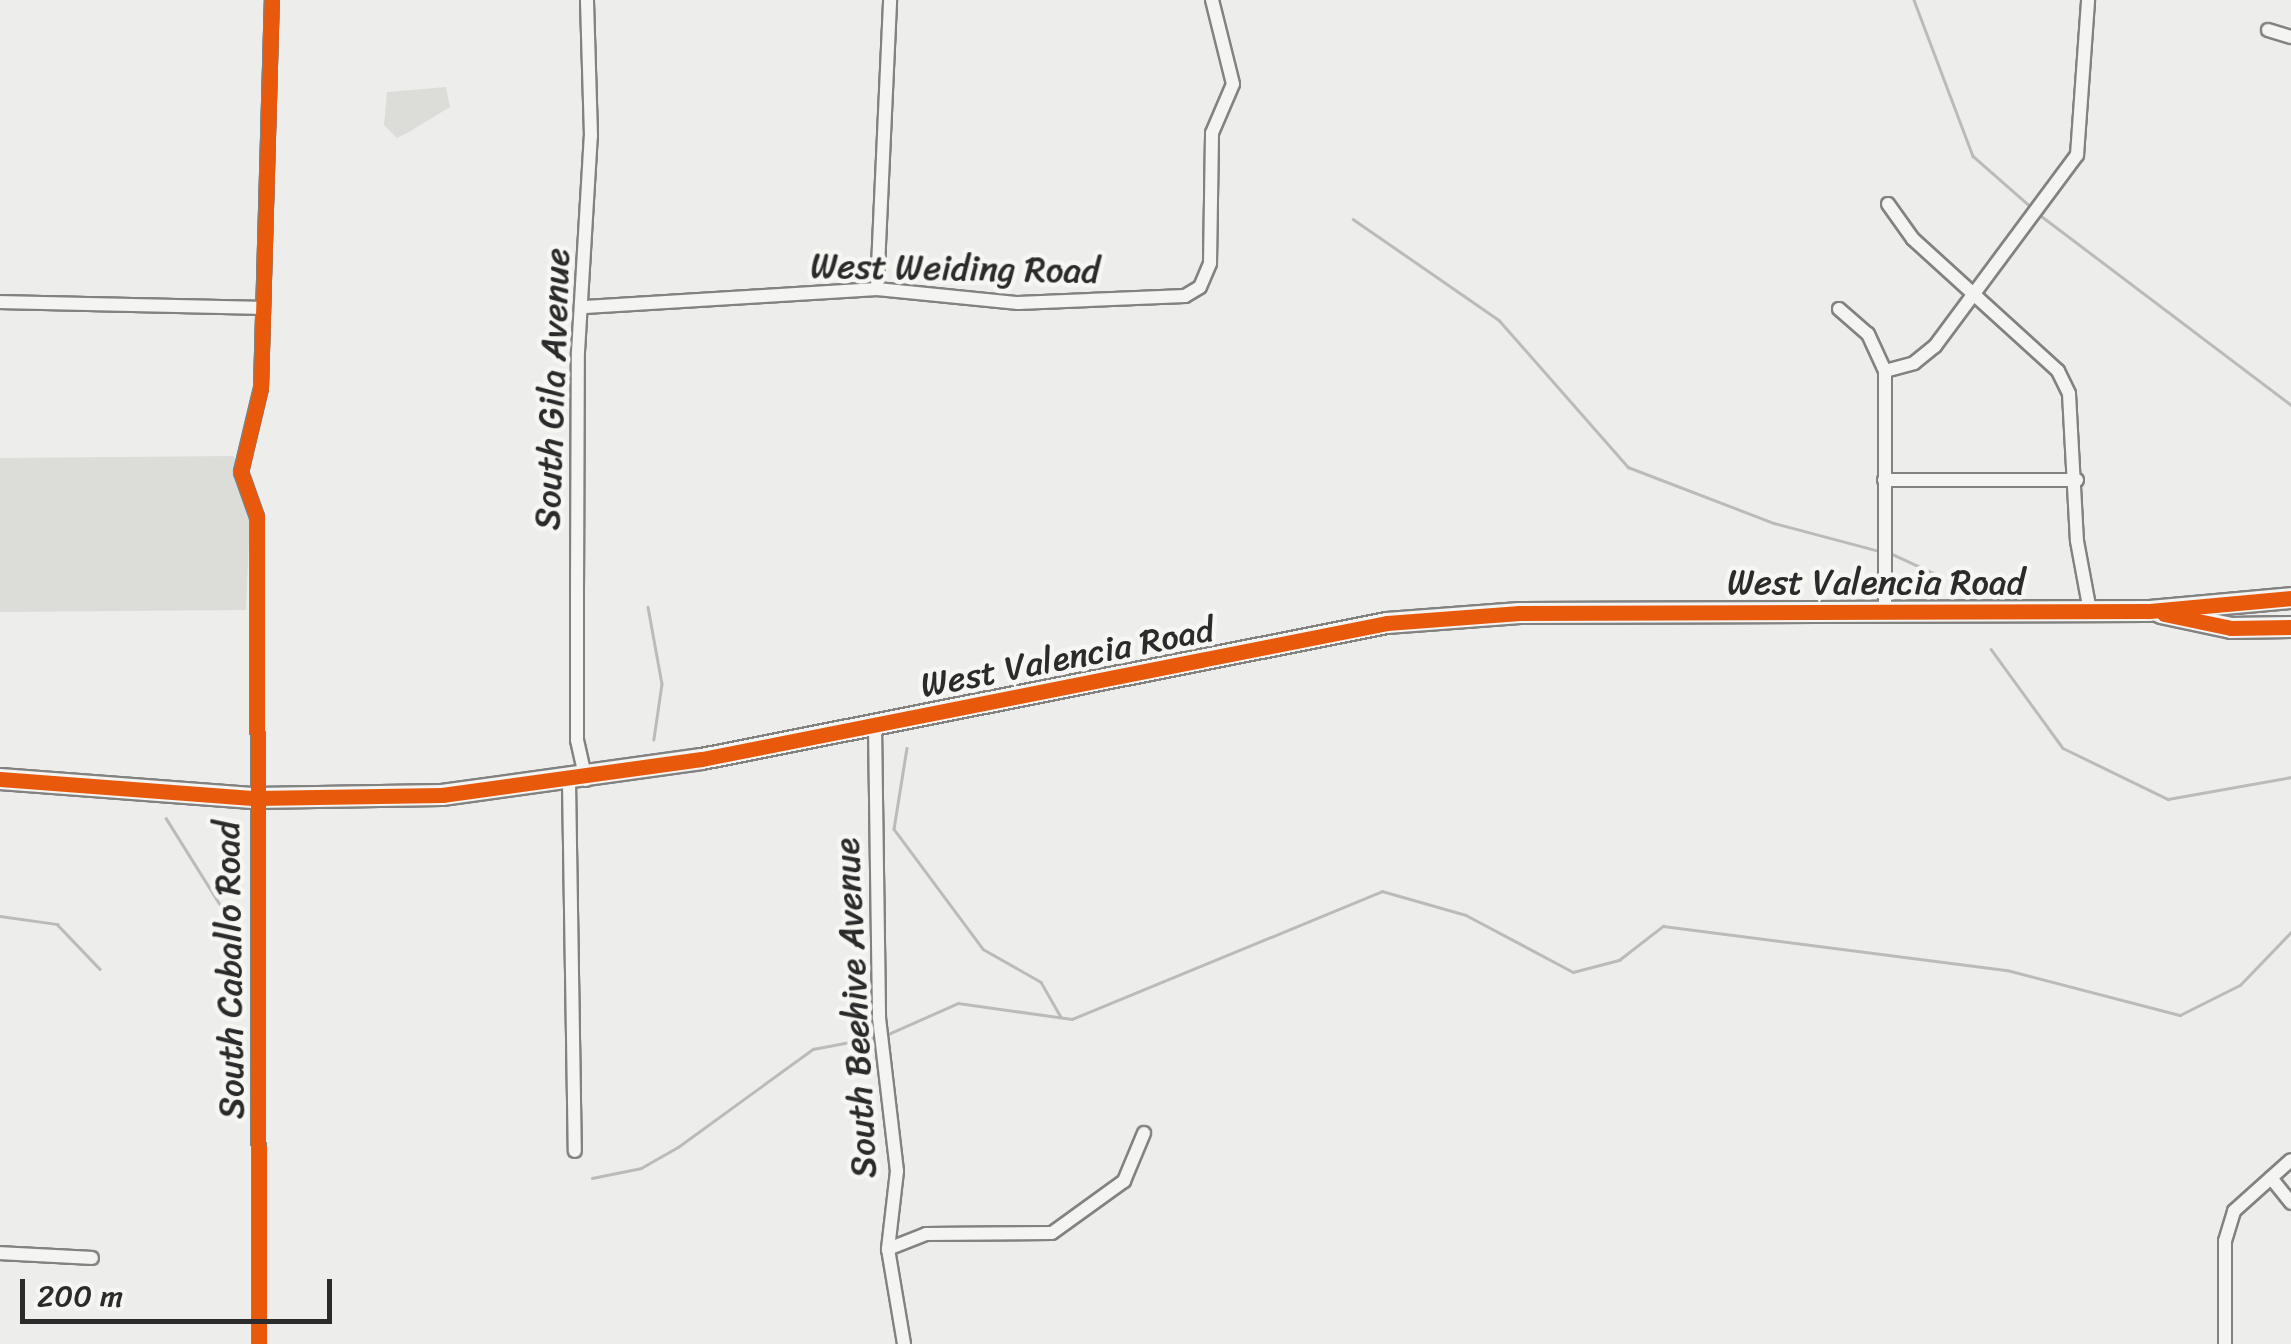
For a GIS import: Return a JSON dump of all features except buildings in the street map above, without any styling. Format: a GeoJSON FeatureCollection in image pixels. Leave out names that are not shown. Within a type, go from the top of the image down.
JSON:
{"type":"FeatureCollection","features":[{"type":"Feature","properties":{"kind":"main road","name":"West Valencia Road"},"geometry":{"type":"LineString","coordinates":[[0,779],[255,798],[389,798],[578,781],[1387,623],[1520,613],[2149,611],[2291,598]]}},
{"type":"Feature","properties":{"kind":"main road","name":"West Valencia Road"},"geometry":{"type":"LineString","coordinates":[[2149,611],[2231,628],[2291,627]]}},
{"type":"Feature","properties":{"kind":"street","name":"South Caballo Road"},"geometry":{"type":"LineString","coordinates":[[259,1344],[264,1159],[255,798],[258,517],[241,472],[260,388],[272,0]]}},
{"type":"Feature","properties":{"kind":"street","name":"South Gila Avenue"},"geometry":{"type":"LineString","coordinates":[[574,1150],[578,352],[586,307],[587,0]]}},
{"type":"Feature","properties":{"kind":"street"},"geometry":{"type":"LineString","coordinates":[[877,290],[890,0]]}},
{"type":"Feature","properties":{"kind":"street","name":"West Weiding Road"},"geometry":{"type":"LineString","coordinates":[[586,307],[877,290],[1033,303],[1167,299],[1200,287],[1210,263],[1212,133],[1232,84],[1212,0]]}},
{"type":"Feature","properties":{"kind":"street"},"geometry":{"type":"LineString","coordinates":[[1886,371],[1914,364],[1935,346],[2052,196],[2076,155],[2085,116],[2088,0]]}},
{"type":"Feature","properties":{"kind":"street"},"geometry":{"type":"LineString","coordinates":[[2268,30],[2291,37]]}},
{"type":"Feature","properties":{"kind":"street"},"geometry":{"type":"LineString","coordinates":[[1888,204],[1913,238],[2058,372],[2075,418],[2076,541],[2090,611]]}},
{"type":"Feature","properties":{"kind":"street"},"geometry":{"type":"LineString","coordinates":[[0,302],[260,308]]}},
{"type":"Feature","properties":{"kind":"street"},"geometry":{"type":"LineString","coordinates":[[1839,309],[1868,334],[1886,371],[1885,612]]}},
{"type":"Feature","properties":{"kind":"street"},"geometry":{"type":"LineString","coordinates":[[1884,480],[2077,480]]}},
{"type":"Feature","properties":{"kind":"street","name":"South Beehive Avenue"},"geometry":{"type":"LineString","coordinates":[[875,726],[879,1018],[897,1171],[888,1250],[904,1344]]}},
{"type":"Feature","properties":{"kind":"street"},"geometry":{"type":"LineString","coordinates":[[888,1250],[926,1234],[1052,1233],[1124,1181],[1144,1134]]}},
{"type":"Feature","properties":{"kind":"street"},"geometry":{"type":"LineString","coordinates":[[2224,1344],[2225,1241],[2234,1211],[2291,1160]]}},
{"type":"Feature","properties":{"kind":"street"},"geometry":{"type":"LineString","coordinates":[[2271,1178],[2291,1203]]}},
{"type":"Feature","properties":{"kind":"street"},"geometry":{"type":"LineString","coordinates":[[0,1253],[92,1258]]}},
{"type":"Feature","properties":{"kind":"shaded area"},"geometry":{"type":"Polygon","coordinates":[[[446,87],[450,107],[397,138],[384,125],[387,92],[446,87]]]}},
{"type":"Feature","properties":{"kind":"shaded area"},"geometry":{"type":"Polygon","coordinates":[[[234,456],[250,516],[246,610],[0,612],[0,458],[234,456]]]}},
{"type":"Feature","properties":{"kind":"waterway"},"geometry":{"type":"LineString","coordinates":[[1914,0],[1973,156],[2030,206]]}},
{"type":"Feature","properties":{"kind":"waterway"},"geometry":{"type":"LineString","coordinates":[[2040,215],[2291,405]]}},
{"type":"Feature","properties":{"kind":"waterway"},"geometry":{"type":"LineString","coordinates":[[1353,219],[1499,320],[1628,467],[1774,523],[1879,551]]}},
{"type":"Feature","properties":{"kind":"waterway"},"geometry":{"type":"LineString","coordinates":[[1892,554],[1942,577]]}},
{"type":"Feature","properties":{"kind":"waterway"},"geometry":{"type":"LineString","coordinates":[[648,607],[662,684],[654,739]]}},
{"type":"Feature","properties":{"kind":"waterway"},"geometry":{"type":"LineString","coordinates":[[1991,649],[2063,748],[2168,799],[2291,777]]}},
{"type":"Feature","properties":{"kind":"waterway"},"geometry":{"type":"LineString","coordinates":[[907,748],[894,829],[983,949],[1041,982],[1061,1017]]}},
{"type":"Feature","properties":{"kind":"waterway"},"geometry":{"type":"LineString","coordinates":[[166,818],[229,919]]}},
{"type":"Feature","properties":{"kind":"waterway"},"geometry":{"type":"LineString","coordinates":[[884,1036],[958,1003],[1072,1019],[1382,891],[1466,915],[1573,972],[1619,960],[1663,926],[2007,970],[2180,1015],[2240,985],[2291,932]]}},
{"type":"Feature","properties":{"kind":"waterway"},"geometry":{"type":"LineString","coordinates":[[0,916],[57,924],[100,969]]}},
{"type":"Feature","properties":{"kind":"waterway"},"geometry":{"type":"LineString","coordinates":[[592,1178],[641,1168],[678,1147],[813,1049],[876,1037]]}},
{"type":"Feature","properties":{"kind":"cycle path"},"geometry":{"type":"LineString","coordinates":[[259,1344],[257,517],[241,472],[261,388],[272,0]]}},
{"type":"Feature","properties":{"kind":"cycle path"},"geometry":{"type":"LineString","coordinates":[[0,779],[255,798],[442,795],[702,759],[1387,623],[1520,613],[2149,611],[2291,598]]}},
{"type":"Feature","properties":{"kind":"cycle path"},"geometry":{"type":"LineString","coordinates":[[2164,614],[2231,628],[2291,627]]}}]}
